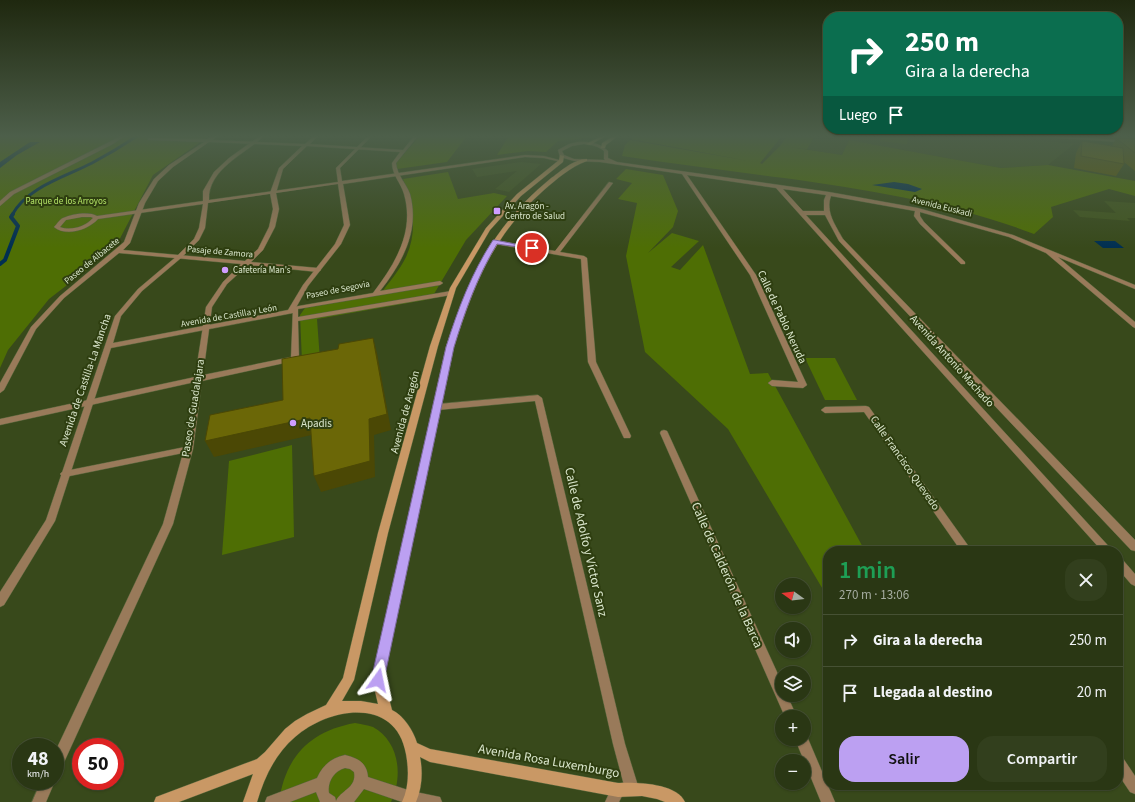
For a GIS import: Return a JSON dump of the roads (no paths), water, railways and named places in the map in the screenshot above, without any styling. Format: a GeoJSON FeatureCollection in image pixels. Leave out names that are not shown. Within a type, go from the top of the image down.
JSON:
{"type":"FeatureCollection","features":[{"type":"Feature","properties":{"kind":"main road","name":"Avenida de Aragón"},"geometry":{"type":"LineString","coordinates":[[331,709],[348,680],[384,533],[434,346],[451,293],[469,258],[488,229],[519,195],[542,173]]}},
{"type":"Feature","properties":{"kind":"main road"},"geometry":{"type":"LineString","coordinates":[[386,713],[378,680],[450,347],[465,298],[483,261],[495,242],[532,196],[562,173]]}},
{"type":"Feature","properties":{"kind":"main road"},"geometry":{"type":"LineString","coordinates":[[161,802],[261,764],[285,737],[310,718],[331,709],[360,706],[386,713],[402,725],[414,748],[416,778],[410,800]]}},
{"type":"Feature","properties":{"kind":"main road","name":"Avenida Rosa Luxemburgo"},"geometry":{"type":"LineString","coordinates":[[414,748],[438,757],[615,796],[632,789],[640,788],[665,794],[678,802]]}},
{"type":"Feature","properties":{"kind":"main road"},"geometry":{"type":"LineString","coordinates":[[250,802],[254,786],[269,756]]}},
{"type":"Feature","properties":{"kind":"street"},"geometry":{"type":"LineString","coordinates":[[0,204],[12,193],[51,173]]}},
{"type":"Feature","properties":{"kind":"street","name":"Paseo de Albacete"},"geometry":{"type":"LineString","coordinates":[[0,390],[34,328],[62,297],[127,243],[140,212],[142,203],[156,180],[163,173]]}},
{"type":"Feature","properties":{"kind":"street","name":"Avenida de Castilla-La Mancha"},"geometry":{"type":"LineString","coordinates":[[0,602],[50,521],[118,316],[140,290],[179,257],[196,240],[202,228],[206,191],[216,173]]}},
{"type":"Feature","properties":{"kind":"street","name":"Paseo de Guadalajara"},"geometry":{"type":"LineString","coordinates":[[64,747],[168,524],[189,449],[209,307],[225,283],[260,250],[272,227],[276,209],[273,193],[279,173]]}},
{"type":"Feature","properties":{"kind":"street"},"geometry":{"type":"LineString","coordinates":[[0,422],[295,358],[295,308],[298,296],[338,244],[346,225],[339,173]]}},
{"type":"Feature","properties":{"kind":"street"},"geometry":{"type":"LineString","coordinates":[[96,218],[92,223],[74,229],[63,230],[57,227],[64,219],[87,214],[96,218],[401,173]]}},
{"type":"Feature","properties":{"kind":"street","name":"Avenida Euskadi"},"geometry":{"type":"LineString","coordinates":[[680,173],[828,194],[918,210],[1011,236],[1044,248],[1135,287]]}},
{"type":"Feature","properties":{"kind":"street","name":"Paseo de Segovia"},"geometry":{"type":"LineString","coordinates":[[295,308],[375,294],[395,267],[409,235],[412,219],[407,195],[397,174]]}},
{"type":"Feature","properties":{"kind":"street","name":"Calle de Pablo Neruda"},"geometry":{"type":"LineString","coordinates":[[684,174],[753,275],[803,385],[772,383]]}},
{"type":"Feature","properties":{"kind":"street"},"geometry":{"type":"LineString","coordinates":[[557,252],[611,183]]}},
{"type":"Feature","properties":{"kind":"street","name":"Avenida Antonio Machado"},"geometry":{"type":"LineString","coordinates":[[778,187],[1103,546]]}},
{"type":"Feature","properties":{"kind":"street"},"geometry":{"type":"LineString","coordinates":[[802,213],[827,213],[826,200],[828,194]]}},
{"type":"Feature","properties":{"kind":"street"},"geometry":{"type":"LineString","coordinates":[[918,210],[917,216],[922,223],[963,263]]}},
{"type":"Feature","properties":{"kind":"street","name":"Avenida Antonio Machado"},"geometry":{"type":"LineString","coordinates":[[827,213],[841,240],[1135,547]]}},
{"type":"Feature","properties":{"kind":"street"},"geometry":{"type":"LineString","coordinates":[[495,242],[584,258],[592,362],[627,436]]}},
{"type":"Feature","properties":{"kind":"street"},"geometry":{"type":"LineString","coordinates":[[1044,248],[1135,326]]}},
{"type":"Feature","properties":{"kind":"street","name":"Pasaje de Zamora"},"geometry":{"type":"LineString","coordinates":[[119,251],[318,270]]}},
{"type":"Feature","properties":{"kind":"street"},"geometry":{"type":"LineString","coordinates":[[375,294],[440,283]]}},
{"type":"Feature","properties":{"kind":"street"},"geometry":{"type":"LineString","coordinates":[[295,320],[451,293]]}},
{"type":"Feature","properties":{"kind":"street","name":"Avenida de Castilla y León"},"geometry":{"type":"LineString","coordinates":[[108,346],[283,315],[291,312],[295,308]]}},
{"type":"Feature","properties":{"kind":"street","name":"Calle de Adolfo y Víctor Sanz"},"geometry":{"type":"LineString","coordinates":[[438,407],[538,398],[632,789]]}},
{"type":"Feature","properties":{"kind":"street","name":"Calle Francisco Quevedo"},"geometry":{"type":"LineString","coordinates":[[825,410],[866,409],[963,546]]}},
{"type":"Feature","properties":{"kind":"street","name":"Calle de Calderón de la Barca"},"geometry":{"type":"LineString","coordinates":[[664,433],[788,710]]}},
{"type":"Feature","properties":{"kind":"street"},"geometry":{"type":"LineString","coordinates":[[65,474],[189,449]]}},
{"type":"Feature","properties":{"kind":"street"},"geometry":{"type":"LineString","coordinates":[[1123,568],[1135,581]]}},
{"type":"Feature","properties":{"kind":"street"},"geometry":{"type":"LineString","coordinates":[[804,746],[828,802]]}},
{"type":"Feature","properties":{"kind":"street"},"geometry":{"type":"LineString","coordinates":[[330,802],[324,797],[322,791],[323,784],[328,771],[333,766],[345,761],[356,764],[361,775],[358,788],[353,795],[343,802]]}},
{"type":"Feature","properties":{"kind":"street"},"geometry":{"type":"LineString","coordinates":[[1123,770],[1135,787]]}},
{"type":"Feature","properties":{"kind":"street"},"geometry":{"type":"LineString","coordinates":[[359,781],[410,800],[435,802]]}},
{"type":"Feature","properties":{"kind":"street"},"geometry":{"type":"LineString","coordinates":[[272,802],[323,784]]}},
{"type":"Feature","properties":{"kind":"street"},"geometry":{"type":"LineString","coordinates":[[39,802],[44,790]]}},
{"type":"Feature","properties":{"kind":"water"},"geometry":{"type":"Polygon","coordinates":[[[894,182],[908,184],[922,189],[915,192],[872,185],[894,182]]]}},
{"type":"Feature","properties":{"kind":"water"},"geometry":{"type":"Polygon","coordinates":[[[1094,241],[1115,241],[1124,248],[1103,248],[1094,241]]]}},
{"type":"Feature","properties":{"kind":"waterway"},"geometry":{"type":"LineString","coordinates":[[12,215],[27,197],[37,190],[69,173]]}},
{"type":"Feature","properties":{"kind":"waterway"},"geometry":{"type":"LineString","coordinates":[[0,264],[5,260],[18,226],[11,217],[13,214]]}},
{"type":"Feature","properties":{"kind":"place","name":"Av. Aragón - Centro de Salud"},"geometry":{"type":"Point","coordinates":[497,211]}},
{"type":"Feature","properties":{"kind":"place","name":"Cafetería Man's"},"geometry":{"type":"Point","coordinates":[225,270]}},
{"type":"Feature","properties":{"kind":"place","name":"Apadis"},"geometry":{"type":"Point","coordinates":[293,423]}},
{"type":"Feature","properties":{"kind":"park label","name":"Parque de los Arroyos"},"geometry":{"type":"Point","coordinates":[66,201]}}]}
